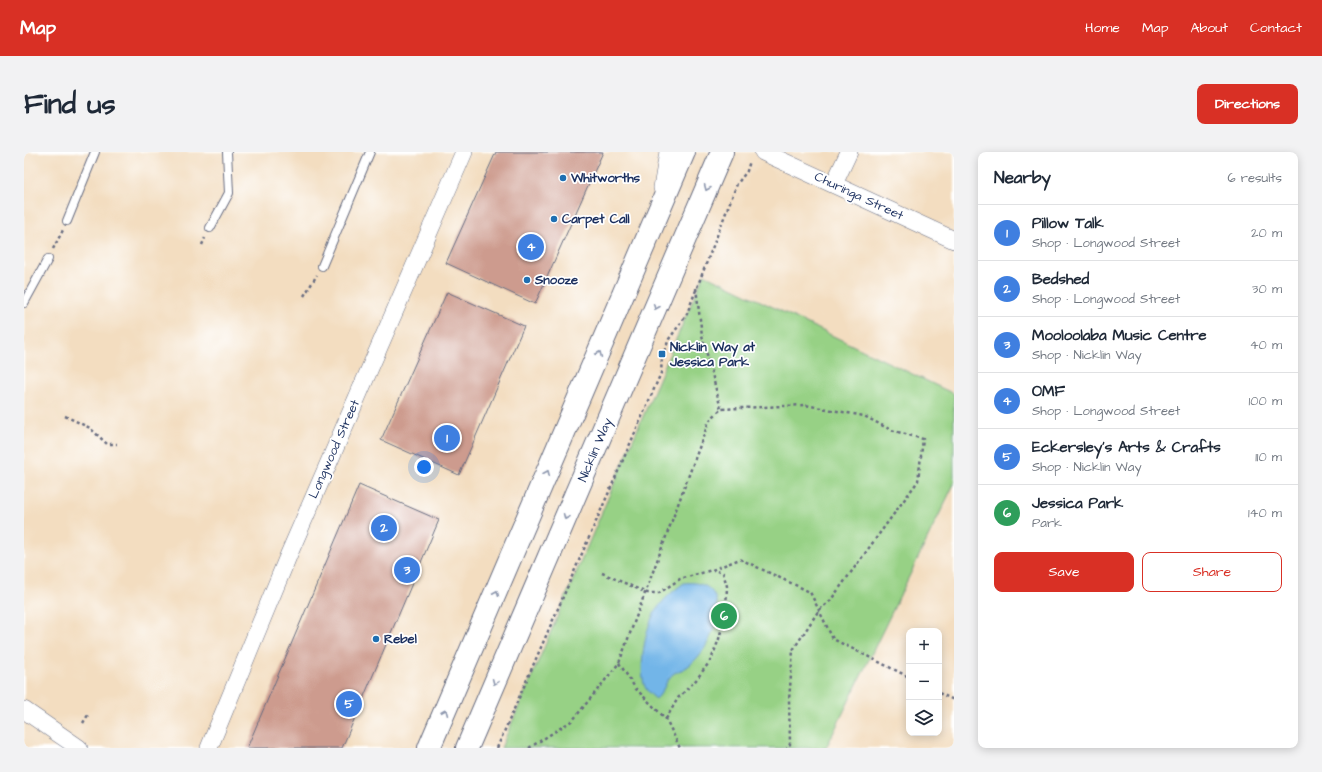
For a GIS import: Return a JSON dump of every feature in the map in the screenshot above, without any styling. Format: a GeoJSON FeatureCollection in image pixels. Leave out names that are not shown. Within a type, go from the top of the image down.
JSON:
{"type":"FeatureCollection","features":[{"type":"Feature","properties":{"kind":"highway"},"geometry":{"type":"LineString","coordinates":[[429,748],[684,152]]}},
{"type":"Feature","properties":{"kind":"highway","name":"Nicklin Way"},"geometry":{"type":"LineString","coordinates":[[467,748],[722,152]]}},
{"type":"Feature","properties":{"kind":"street","name":"Longwood Street"},"geometry":{"type":"LineString","coordinates":[[209,748],[289,554],[464,152]]}},
{"type":"Feature","properties":{"kind":"street"},"geometry":{"type":"LineString","coordinates":[[659,212],[668,152]]}},
{"type":"Feature","properties":{"kind":"street","name":"Churinga Street"},"geometry":{"type":"LineString","coordinates":[[763,152],[954,240]]}},
{"type":"Feature","properties":{"kind":"street"},"geometry":{"type":"LineString","coordinates":[[834,184],[849,152]]}},
{"type":"Feature","properties":{"kind":"street"},"geometry":{"type":"LineString","coordinates":[[24,710],[68,745]]}},
{"type":"Feature","properties":{"kind":"lane"},"geometry":{"type":"LineString","coordinates":[[67,221],[95,152]]}},
{"type":"Feature","properties":{"kind":"lane"},"geometry":{"type":"LineString","coordinates":[[210,228],[229,193],[227,152]]}},
{"type":"Feature","properties":{"kind":"lane"},"geometry":{"type":"LineString","coordinates":[[322,266],[370,152]]}},
{"type":"Feature","properties":{"kind":"lane"},"geometry":{"type":"LineString","coordinates":[[24,303],[48,259]]}},
{"type":"Feature","properties":{"kind":"path"},"geometry":{"type":"LineString","coordinates":[[497,748],[662,373],[662,357],[669,339],[682,323],[737,184],[748,166]]}},
{"type":"Feature","properties":{"kind":"path"},"geometry":{"type":"LineString","coordinates":[[48,259],[67,221]]}},
{"type":"Feature","properties":{"kind":"path"},"geometry":{"type":"LineString","coordinates":[[304,296],[322,266]]}},
{"type":"Feature","properties":{"kind":"path"},"geometry":{"type":"LineString","coordinates":[[696,288],[702,335],[721,409]]}},
{"type":"Feature","properties":{"kind":"path"},"geometry":{"type":"LineString","coordinates":[[529,748],[573,720],[619,663],[647,593],[709,421],[721,409],[805,405],[864,416],[891,430],[923,439],[918,481],[830,601],[819,610],[793,650],[789,700],[790,744],[787,748]]}},
{"type":"Feature","properties":{"kind":"path"},"geometry":{"type":"LineString","coordinates":[[66,416],[90,428],[107,444],[117,444]]}},
{"type":"Feature","properties":{"kind":"path"},"geometry":{"type":"LineString","coordinates":[[602,574],[647,593],[659,593],[680,578],[712,570],[740,559],[810,592],[833,639],[906,676]]}},
{"type":"Feature","properties":{"kind":"path"},"geometry":{"type":"LineString","coordinates":[[666,719],[678,698],[696,680],[711,660],[719,639],[726,611],[728,586],[723,573],[712,570]]}},
{"type":"Feature","properties":{"kind":"path"},"geometry":{"type":"LineString","coordinates":[[619,663],[636,689],[666,719],[680,748]]}},
{"type":"Feature","properties":{"kind":"path"},"geometry":{"type":"LineString","coordinates":[[942,694],[954,700]]}},
{"type":"Feature","properties":{"kind":"path"},"geometry":{"type":"LineString","coordinates":[[83,723],[88,715]]}},
{"type":"Feature","properties":{"kind":"green space"},"geometry":{"type":"Polygon","coordinates":[[[704,274],[954,394],[954,484],[826,748],[501,748],[704,274]]]}},
{"type":"Feature","properties":{"kind":"water"},"geometry":{"type":"Polygon","coordinates":[[[684,583],[698,584],[708,588],[714,596],[717,605],[717,616],[710,639],[704,649],[694,661],[685,668],[673,674],[656,699],[646,689],[642,668],[648,629],[654,614],[660,605],[684,583]]]}},
{"type":"Feature","properties":{"kind":"building"},"geometry":{"type":"Polygon","coordinates":[[[496,152],[603,152],[535,304],[446,263],[496,152]]]}},
{"type":"Feature","properties":{"kind":"building"},"geometry":{"type":"Polygon","coordinates":[[[447,292],[524,326],[459,475],[381,440],[447,292]]]}},
{"type":"Feature","properties":{"kind":"building"},"geometry":{"type":"Polygon","coordinates":[[[359,485],[439,520],[342,748],[247,748],[359,485]]]}},
{"type":"Feature","properties":{"kind":"place","name":"Whitworths"},"geometry":{"type":"Point","coordinates":[563,178]}},
{"type":"Feature","properties":{"kind":"place","name":"Carpet Call"},"geometry":{"type":"Point","coordinates":[554,219]}},
{"type":"Feature","properties":{"kind":"place","name":"OMF"},"geometry":{"type":"Point","coordinates":[531,247]}},
{"type":"Feature","properties":{"kind":"place","name":"Snooze"},"geometry":{"type":"Point","coordinates":[527,280]}},
{"type":"Feature","properties":{"kind":"place","name":"Nicklin Way at Jessica Park"},"geometry":{"type":"Point","coordinates":[662,354]}},
{"type":"Feature","properties":{"kind":"place","name":"Pillow Talk"},"geometry":{"type":"Point","coordinates":[447,438]}},
{"type":"Feature","properties":{"kind":"place","name":"Bedshed"},"geometry":{"type":"Point","coordinates":[384,528]}},
{"type":"Feature","properties":{"kind":"place","name":"Mooloolaba Music Centre"},"geometry":{"type":"Point","coordinates":[407,570]}},
{"type":"Feature","properties":{"kind":"place","name":"Jessica Park"},"geometry":{"type":"Point","coordinates":[724,616]}},
{"type":"Feature","properties":{"kind":"place","name":"Rebel"},"geometry":{"type":"Point","coordinates":[376,639]}},
{"type":"Feature","properties":{"kind":"place","name":"Eckersley's Arts & Crafts"},"geometry":{"type":"Point","coordinates":[349,704]}}]}
